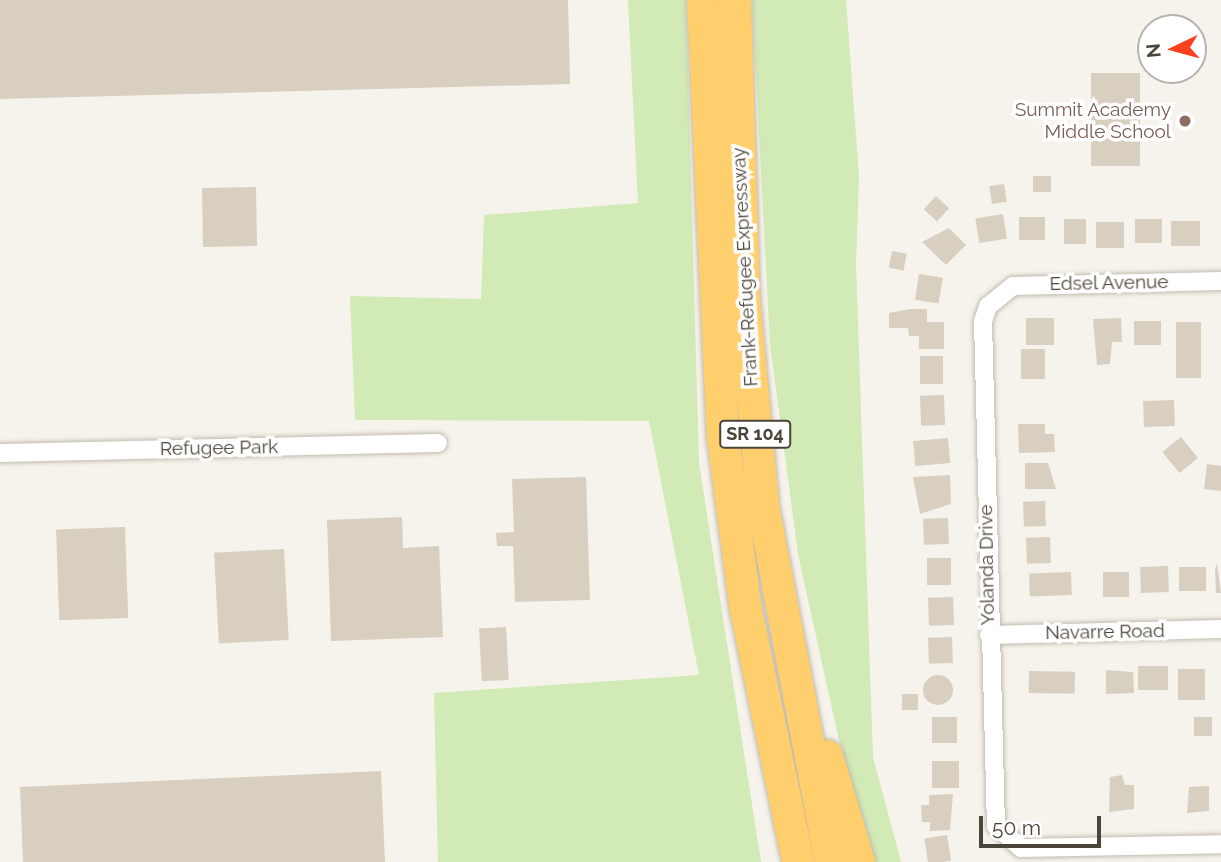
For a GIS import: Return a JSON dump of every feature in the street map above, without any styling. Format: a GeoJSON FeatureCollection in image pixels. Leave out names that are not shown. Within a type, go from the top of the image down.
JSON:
{"type":"FeatureCollection","features":[{"type":"Feature","properties":{"kind":"highway","name":"Frank-Refugee Expressway"},"geometry":{"type":"LineString","coordinates":[[703,0],[717,380],[745,605],[798,862]]}},
{"type":"Feature","properties":{"kind":"highway","name":"Frank-Refugee Expressway"},"geometry":{"type":"LineString","coordinates":[[735,0],[745,313],[778,601],[831,862]]}},
{"type":"Feature","properties":{"kind":"highway"},"geometry":{"type":"LineString","coordinates":[[778,601],[859,862]]}},
{"type":"Feature","properties":{"kind":"highway"},"geometry":{"type":"LineString","coordinates":[[745,605],[775,862]]}},
{"type":"Feature","properties":{"kind":"street","name":"Edsel Avenue"},"geometry":{"type":"LineString","coordinates":[[999,294],[1029,284],[1221,281]]}},
{"type":"Feature","properties":{"kind":"street","name":"Yolanda Drive"},"geometry":{"type":"LineString","coordinates":[[999,294],[983,321],[993,811],[1005,838],[1040,849],[1221,844]]}},
{"type":"Feature","properties":{"kind":"street","name":"Refugee Park"},"geometry":{"type":"LineString","coordinates":[[0,453],[438,443]]}},
{"type":"Feature","properties":{"kind":"street","name":"Navarre Road"},"geometry":{"type":"LineString","coordinates":[[989,635],[1221,629]]}},
{"type":"Feature","properties":{"kind":"green space"},"geometry":{"type":"Polygon","coordinates":[[[628,0],[686,0],[699,463],[761,862],[438,862],[434,693],[699,675],[649,421],[355,420],[350,296],[481,299],[484,215],[638,203],[628,0]]]}},
{"type":"Feature","properties":{"kind":"green space"},"geometry":{"type":"Polygon","coordinates":[[[752,0],[846,0],[859,176],[856,266],[873,757],[901,862],[868,862],[863,850],[798,554],[770,344],[752,0]]]}},
{"type":"Feature","properties":{"kind":"building"},"geometry":{"type":"Polygon","coordinates":[[[0,0],[568,0],[570,84],[0,99],[0,0]]]}},
{"type":"Feature","properties":{"kind":"building"},"geometry":{"type":"Polygon","coordinates":[[[1091,73],[1137,73],[1137,84],[1140,84],[1140,166],[1091,166],[1091,73]]]}},
{"type":"Feature","properties":{"kind":"building"},"geometry":{"type":"Polygon","coordinates":[[[1033,176],[1051,176],[1051,192],[1033,192],[1033,176]]]}},
{"type":"Feature","properties":{"kind":"building"},"geometry":{"type":"Polygon","coordinates":[[[1004,184],[1007,202],[992,204],[989,186],[1004,184]]]}},
{"type":"Feature","properties":{"kind":"building"},"geometry":{"type":"Polygon","coordinates":[[[256,187],[257,246],[203,247],[202,188],[256,187]]]}},
{"type":"Feature","properties":{"kind":"building"},"geometry":{"type":"Polygon","coordinates":[[[936,196],[949,208],[937,221],[924,209],[936,196]]]}},
{"type":"Feature","properties":{"kind":"building"},"geometry":{"type":"Polygon","coordinates":[[[1003,214],[1007,239],[979,243],[975,218],[1003,214]]]}},
{"type":"Feature","properties":{"kind":"building"},"geometry":{"type":"Polygon","coordinates":[[[1019,217],[1045,217],[1045,240],[1019,240],[1019,217]]]}},
{"type":"Feature","properties":{"kind":"building"},"geometry":{"type":"Polygon","coordinates":[[[1064,219],[1086,219],[1086,244],[1064,244],[1064,219]]]}},
{"type":"Feature","properties":{"kind":"building"},"geometry":{"type":"Polygon","coordinates":[[[1135,219],[1162,219],[1162,243],[1135,243],[1135,219]]]}},
{"type":"Feature","properties":{"kind":"building"},"geometry":{"type":"Polygon","coordinates":[[[1171,221],[1200,221],[1200,246],[1171,246],[1171,221]]]}},
{"type":"Feature","properties":{"kind":"building"},"geometry":{"type":"Polygon","coordinates":[[[1096,222],[1124,222],[1124,248],[1096,248],[1096,222]]]}},
{"type":"Feature","properties":{"kind":"building"},"geometry":{"type":"Polygon","coordinates":[[[949,228],[966,245],[946,265],[922,242],[949,228]]]}},
{"type":"Feature","properties":{"kind":"building"},"geometry":{"type":"Polygon","coordinates":[[[892,251],[907,254],[903,271],[889,268],[892,251]]]}},
{"type":"Feature","properties":{"kind":"building"},"geometry":{"type":"Polygon","coordinates":[[[919,274],[943,278],[939,303],[915,300],[919,274]]]}},
{"type":"Feature","properties":{"kind":"building"},"geometry":{"type":"Polygon","coordinates":[[[927,309],[927,322],[944,322],[944,349],[919,349],[919,336],[909,336],[908,328],[889,328],[889,313],[927,309]]]}},
{"type":"Feature","properties":{"kind":"building"},"geometry":{"type":"Polygon","coordinates":[[[1026,318],[1054,318],[1054,345],[1026,345],[1026,318]]]}},
{"type":"Feature","properties":{"kind":"building"},"geometry":{"type":"Polygon","coordinates":[[[1121,318],[1122,342],[1112,342],[1110,364],[1097,365],[1093,319],[1121,318]]]}},
{"type":"Feature","properties":{"kind":"building"},"geometry":{"type":"Polygon","coordinates":[[[1134,321],[1161,321],[1161,345],[1134,345],[1134,321]]]}},
{"type":"Feature","properties":{"kind":"building"},"geometry":{"type":"Polygon","coordinates":[[[1176,322],[1201,322],[1201,378],[1176,378],[1176,322]]]}},
{"type":"Feature","properties":{"kind":"building"},"geometry":{"type":"Polygon","coordinates":[[[1021,349],[1045,349],[1045,379],[1021,379],[1021,349]]]}},
{"type":"Feature","properties":{"kind":"building"},"geometry":{"type":"Polygon","coordinates":[[[920,356],[943,356],[943,384],[920,384],[920,356]]]}},
{"type":"Feature","properties":{"kind":"building"},"geometry":{"type":"Polygon","coordinates":[[[944,395],[945,425],[921,426],[920,396],[944,395]]]}},
{"type":"Feature","properties":{"kind":"building"},"geometry":{"type":"Polygon","coordinates":[[[1174,400],[1175,426],[1144,427],[1143,401],[1174,400]]]}},
{"type":"Feature","properties":{"kind":"building"},"geometry":{"type":"Polygon","coordinates":[[[1018,424],[1045,424],[1045,434],[1054,434],[1055,452],[1019,453],[1018,424]]]}},
{"type":"Feature","properties":{"kind":"building"},"geometry":{"type":"Polygon","coordinates":[[[1181,437],[1198,458],[1179,473],[1162,452],[1181,437]]]}},
{"type":"Feature","properties":{"kind":"building"},"geometry":{"type":"Polygon","coordinates":[[[948,438],[950,463],[915,466],[913,441],[948,438]]]}},
{"type":"Feature","properties":{"kind":"building"},"geometry":{"type":"Polygon","coordinates":[[[1025,463],[1048,463],[1056,489],[1025,489],[1025,463]]]}},
{"type":"Feature","properties":{"kind":"building"},"geometry":{"type":"Polygon","coordinates":[[[1207,464],[1221,466],[1221,491],[1204,489],[1207,464]]]}},
{"type":"Feature","properties":{"kind":"building"},"geometry":{"type":"Polygon","coordinates":[[[950,475],[951,504],[920,514],[913,477],[950,475]]]}},
{"type":"Feature","properties":{"kind":"building"},"geometry":{"type":"Polygon","coordinates":[[[586,477],[590,600],[515,602],[513,546],[497,546],[496,533],[514,532],[512,479],[586,477]]]}},
{"type":"Feature","properties":{"kind":"building"},"geometry":{"type":"Polygon","coordinates":[[[1045,501],[1046,526],[1024,527],[1023,502],[1045,501]]]}},
{"type":"Feature","properties":{"kind":"building"},"geometry":{"type":"Polygon","coordinates":[[[402,517],[403,548],[439,546],[443,637],[331,641],[327,520],[402,517]]]}},
{"type":"Feature","properties":{"kind":"building"},"geometry":{"type":"Polygon","coordinates":[[[948,518],[949,544],[924,545],[923,519],[948,518]]]}},
{"type":"Feature","properties":{"kind":"building"},"geometry":{"type":"Polygon","coordinates":[[[125,527],[128,618],[59,620],[56,529],[125,527]]]}},
{"type":"Feature","properties":{"kind":"building"},"geometry":{"type":"Polygon","coordinates":[[[1050,537],[1051,563],[1027,564],[1026,538],[1050,537]]]}},
{"type":"Feature","properties":{"kind":"building"},"geometry":{"type":"Polygon","coordinates":[[[284,549],[289,640],[219,644],[214,553],[284,549]]]}},
{"type":"Feature","properties":{"kind":"building"},"geometry":{"type":"Polygon","coordinates":[[[927,558],[951,558],[951,585],[927,585],[927,558]]]}},
{"type":"Feature","properties":{"kind":"building"},"geometry":{"type":"Polygon","coordinates":[[[1217,563],[1221,593],[1216,593],[1217,563]]]}},
{"type":"Feature","properties":{"kind":"building"},"geometry":{"type":"Polygon","coordinates":[[[1168,566],[1169,592],[1141,593],[1140,567],[1168,566]]]}},
{"type":"Feature","properties":{"kind":"building"},"geometry":{"type":"Polygon","coordinates":[[[1179,567],[1206,567],[1206,591],[1179,591],[1179,567]]]}},
{"type":"Feature","properties":{"kind":"building"},"geometry":{"type":"Polygon","coordinates":[[[1071,572],[1072,595],[1030,596],[1029,573],[1071,572]]]}},
{"type":"Feature","properties":{"kind":"building"},"geometry":{"type":"Polygon","coordinates":[[[1103,572],[1129,572],[1129,597],[1103,597],[1103,572]]]}},
{"type":"Feature","properties":{"kind":"building"},"geometry":{"type":"Polygon","coordinates":[[[953,597],[954,625],[929,626],[928,598],[953,597]]]}},
{"type":"Feature","properties":{"kind":"building"},"geometry":{"type":"Polygon","coordinates":[[[506,627],[509,680],[482,681],[479,628],[506,627]]]}},
{"type":"Feature","properties":{"kind":"building"},"geometry":{"type":"Polygon","coordinates":[[[952,637],[953,663],[929,664],[928,638],[952,637]]]}},
{"type":"Feature","properties":{"kind":"building"},"geometry":{"type":"Polygon","coordinates":[[[1138,666],[1168,666],[1168,690],[1138,690],[1138,666]]]}},
{"type":"Feature","properties":{"kind":"building"},"geometry":{"type":"Polygon","coordinates":[[[1178,669],[1205,669],[1205,700],[1178,700],[1178,669]]]}},
{"type":"Feature","properties":{"kind":"building"},"geometry":{"type":"Polygon","coordinates":[[[1106,670],[1133,672],[1134,693],[1106,694],[1106,670]]]}},
{"type":"Feature","properties":{"kind":"building"},"geometry":{"type":"Polygon","coordinates":[[[1029,671],[1075,672],[1075,694],[1029,693],[1029,671]]]}},
{"type":"Feature","properties":{"kind":"building"},"geometry":{"type":"Polygon","coordinates":[[[938,675],[949,679],[953,690],[949,701],[938,705],[927,701],[923,690],[927,679],[938,675]]]}},
{"type":"Feature","properties":{"kind":"building"},"geometry":{"type":"Polygon","coordinates":[[[902,694],[918,694],[918,710],[902,710],[902,694]]]}},
{"type":"Feature","properties":{"kind":"building"},"geometry":{"type":"Polygon","coordinates":[[[932,717],[957,717],[957,743],[932,743],[932,717]]]}},
{"type":"Feature","properties":{"kind":"building"},"geometry":{"type":"Polygon","coordinates":[[[1194,717],[1212,717],[1212,736],[1194,736],[1194,717]]]}},
{"type":"Feature","properties":{"kind":"building"},"geometry":{"type":"Polygon","coordinates":[[[932,761],[959,761],[959,788],[932,788],[932,761]]]}},
{"type":"Feature","properties":{"kind":"building"},"geometry":{"type":"Polygon","coordinates":[[[381,771],[385,862],[23,862],[20,787],[381,771]]]}},
{"type":"Feature","properties":{"kind":"building"},"geometry":{"type":"Polygon","coordinates":[[[1122,775],[1125,785],[1134,785],[1134,809],[1109,812],[1110,777],[1122,775]]]}},
{"type":"Feature","properties":{"kind":"building"},"geometry":{"type":"Polygon","coordinates":[[[1209,786],[1209,811],[1187,813],[1189,787],[1209,786]]]}},
{"type":"Feature","properties":{"kind":"building"},"geometry":{"type":"Polygon","coordinates":[[[953,794],[950,830],[930,831],[930,822],[922,822],[921,805],[929,805],[929,795],[953,794]]]}},
{"type":"Feature","properties":{"kind":"building"},"geometry":{"type":"Polygon","coordinates":[[[947,835],[951,861],[928,862],[924,839],[947,835]]]}},
{"type":"Feature","properties":{"kind":"place","name":"Summit Academy Middle School"},"geometry":{"type":"Point","coordinates":[1185,121]}}]}
